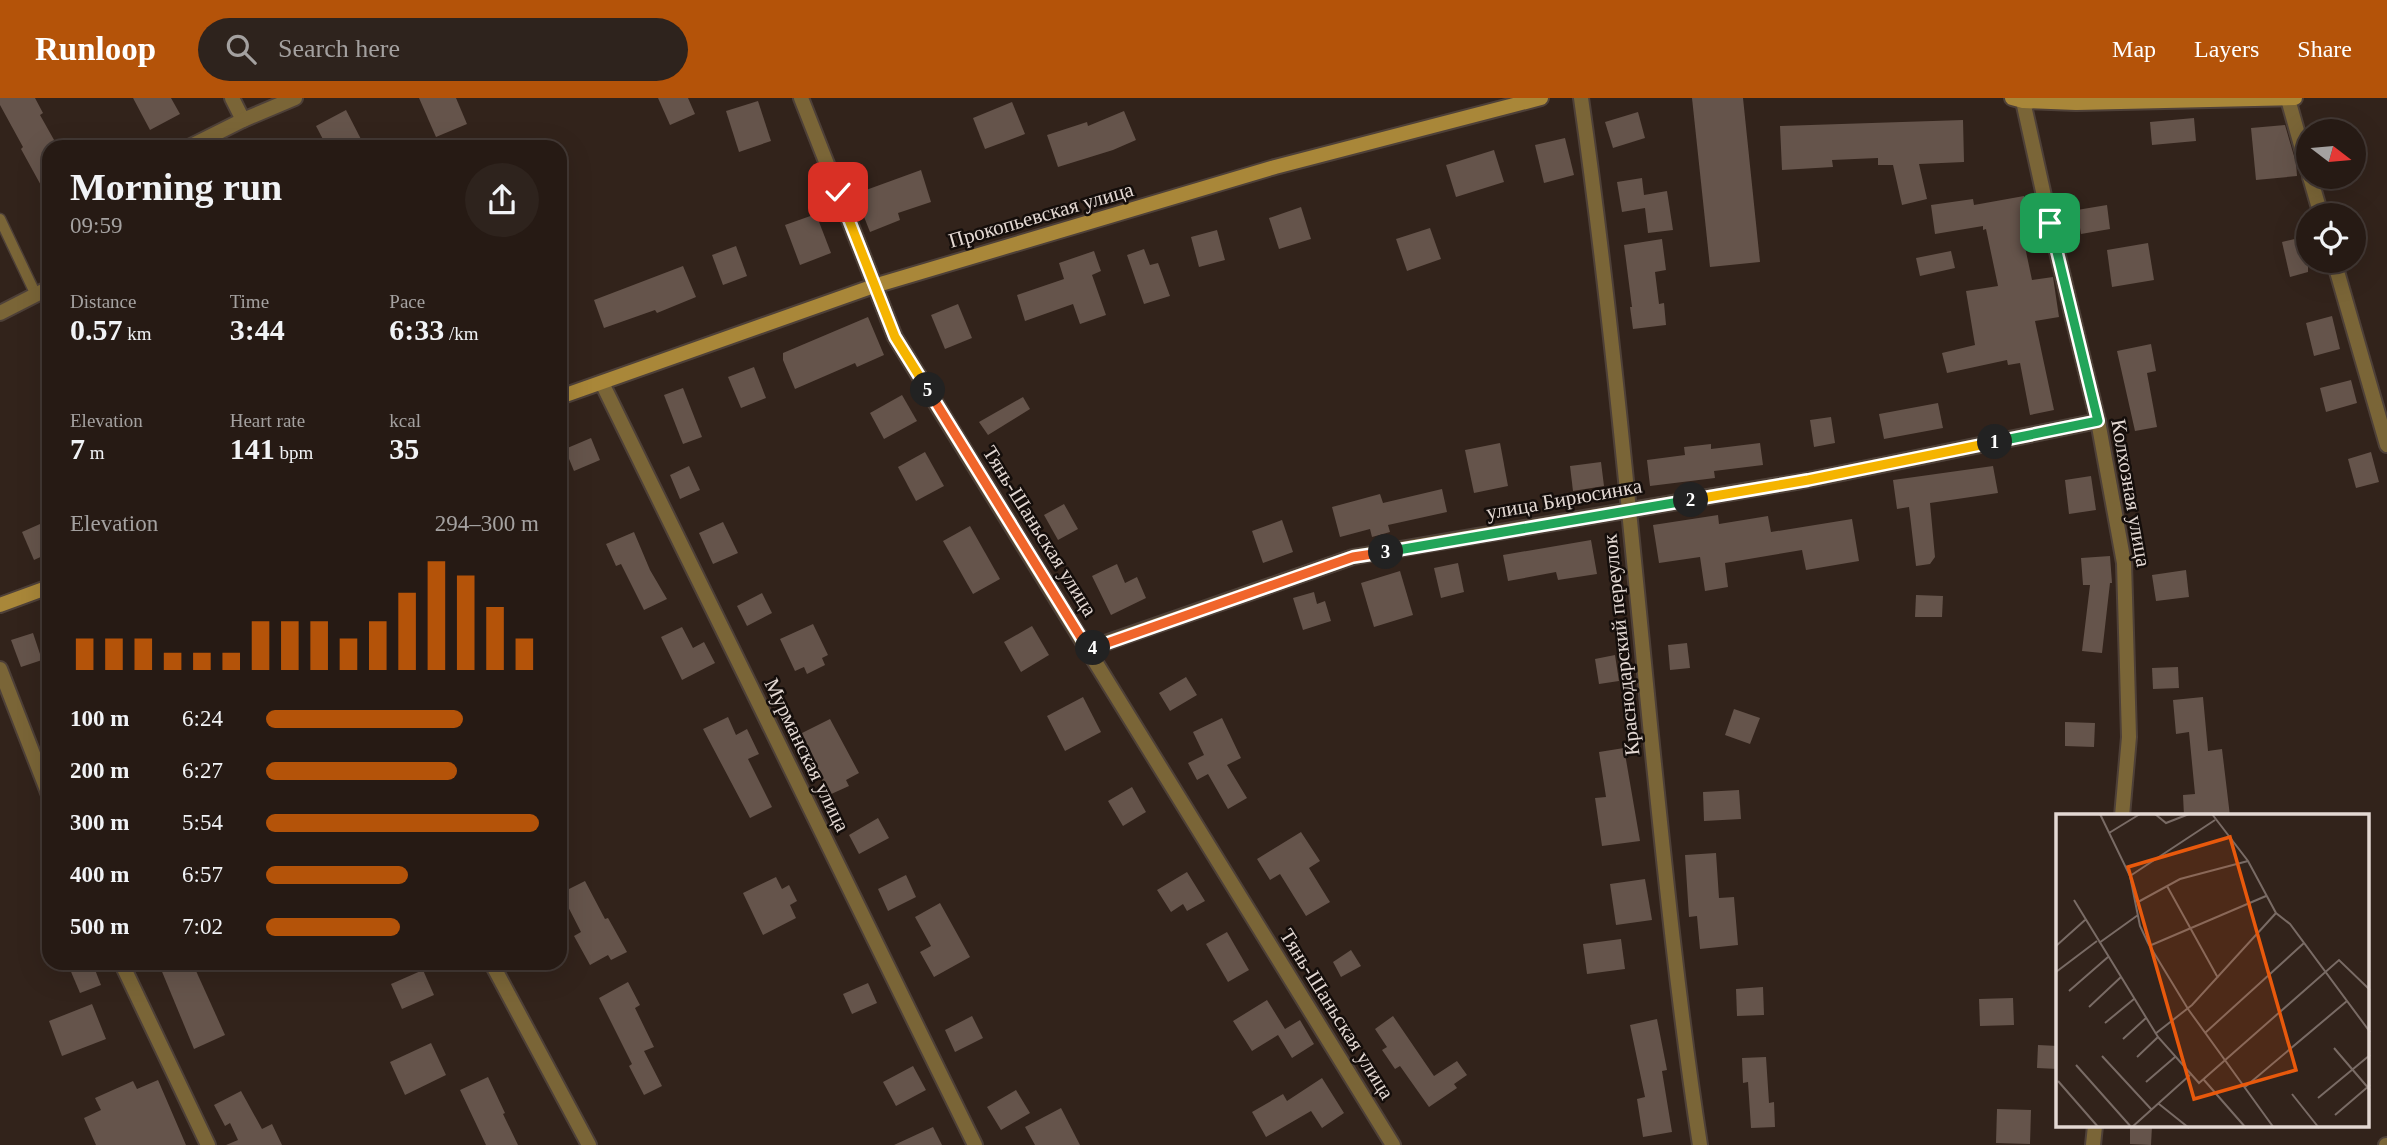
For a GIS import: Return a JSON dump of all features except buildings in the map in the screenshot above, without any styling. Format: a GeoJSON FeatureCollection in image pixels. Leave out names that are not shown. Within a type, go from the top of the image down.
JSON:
{"type":"FeatureCollection","features":[{"type":"Feature","properties":{"kind":"main road","name":"Прокопьевская улица"},"geometry":{"type":"LineString","coordinates":[[567,395],[874,286],[1275,167],[1541,98]]}},
{"type":"Feature","properties":{"kind":"main road"},"geometry":{"type":"LineString","coordinates":[[2018,99],[2076,103],[2292,99]]}},
{"type":"Feature","properties":{"kind":"main road"},"geometry":{"type":"LineString","coordinates":[[0,605],[42,590]]}},
{"type":"Feature","properties":{"kind":"street"},"geometry":{"type":"LineString","coordinates":[[232,98],[243,120]]}},
{"type":"Feature","properties":{"kind":"street"},"geometry":{"type":"LineString","coordinates":[[203,140],[295,98]]}},
{"type":"Feature","properties":{"kind":"street","name":"Тянь-Шаньская улица"},"geometry":{"type":"LineString","coordinates":[[801,98],[895,337],[1393,1145]]}},
{"type":"Feature","properties":{"kind":"street","name":"Краснодарский переулок"},"geometry":{"type":"LineString","coordinates":[[1581,98],[1594,188],[1671,935],[1700,1145]]}},
{"type":"Feature","properties":{"kind":"street","name":"Колхозная улица"},"geometry":{"type":"LineString","coordinates":[[2018,99],[2098,421],[2124,563],[2129,737],[2122,814]]}},
{"type":"Feature","properties":{"kind":"street"},"geometry":{"type":"LineString","coordinates":[[2292,99],[2297,119]]}},
{"type":"Feature","properties":{"kind":"street"},"geometry":{"type":"LineString","coordinates":[[2337,273],[2387,444]]}},
{"type":"Feature","properties":{"kind":"street"},"geometry":{"type":"LineString","coordinates":[[0,313],[42,292]]}},
{"type":"Feature","properties":{"kind":"street","name":"Мурманская улица"},"geometry":{"type":"LineString","coordinates":[[602,383],[975,1145]]}},
{"type":"Feature","properties":{"kind":"street","name":"улица Бирюсинка"},"geometry":{"type":"LineString","coordinates":[[1088,649],[1353,557],[1808,480],[2098,421]]}},
{"type":"Feature","properties":{"kind":"street"},"geometry":{"type":"LineString","coordinates":[[0,669],[42,777]]}},
{"type":"Feature","properties":{"kind":"street"},"geometry":{"type":"LineString","coordinates":[[125,970],[208,1145]]}},
{"type":"Feature","properties":{"kind":"street"},"geometry":{"type":"LineString","coordinates":[[495,970],[589,1145]]}},
{"type":"Feature","properties":{"kind":"lane"},"geometry":{"type":"LineString","coordinates":[[0,219],[42,292]]}},
{"type":"Feature","properties":{"kind":"route"},"geometry":{"type":"LineString","coordinates":[[838,192],[895,337],[1088,649],[1353,557],[1808,480],[2098,421],[2050,223]]}}]}
